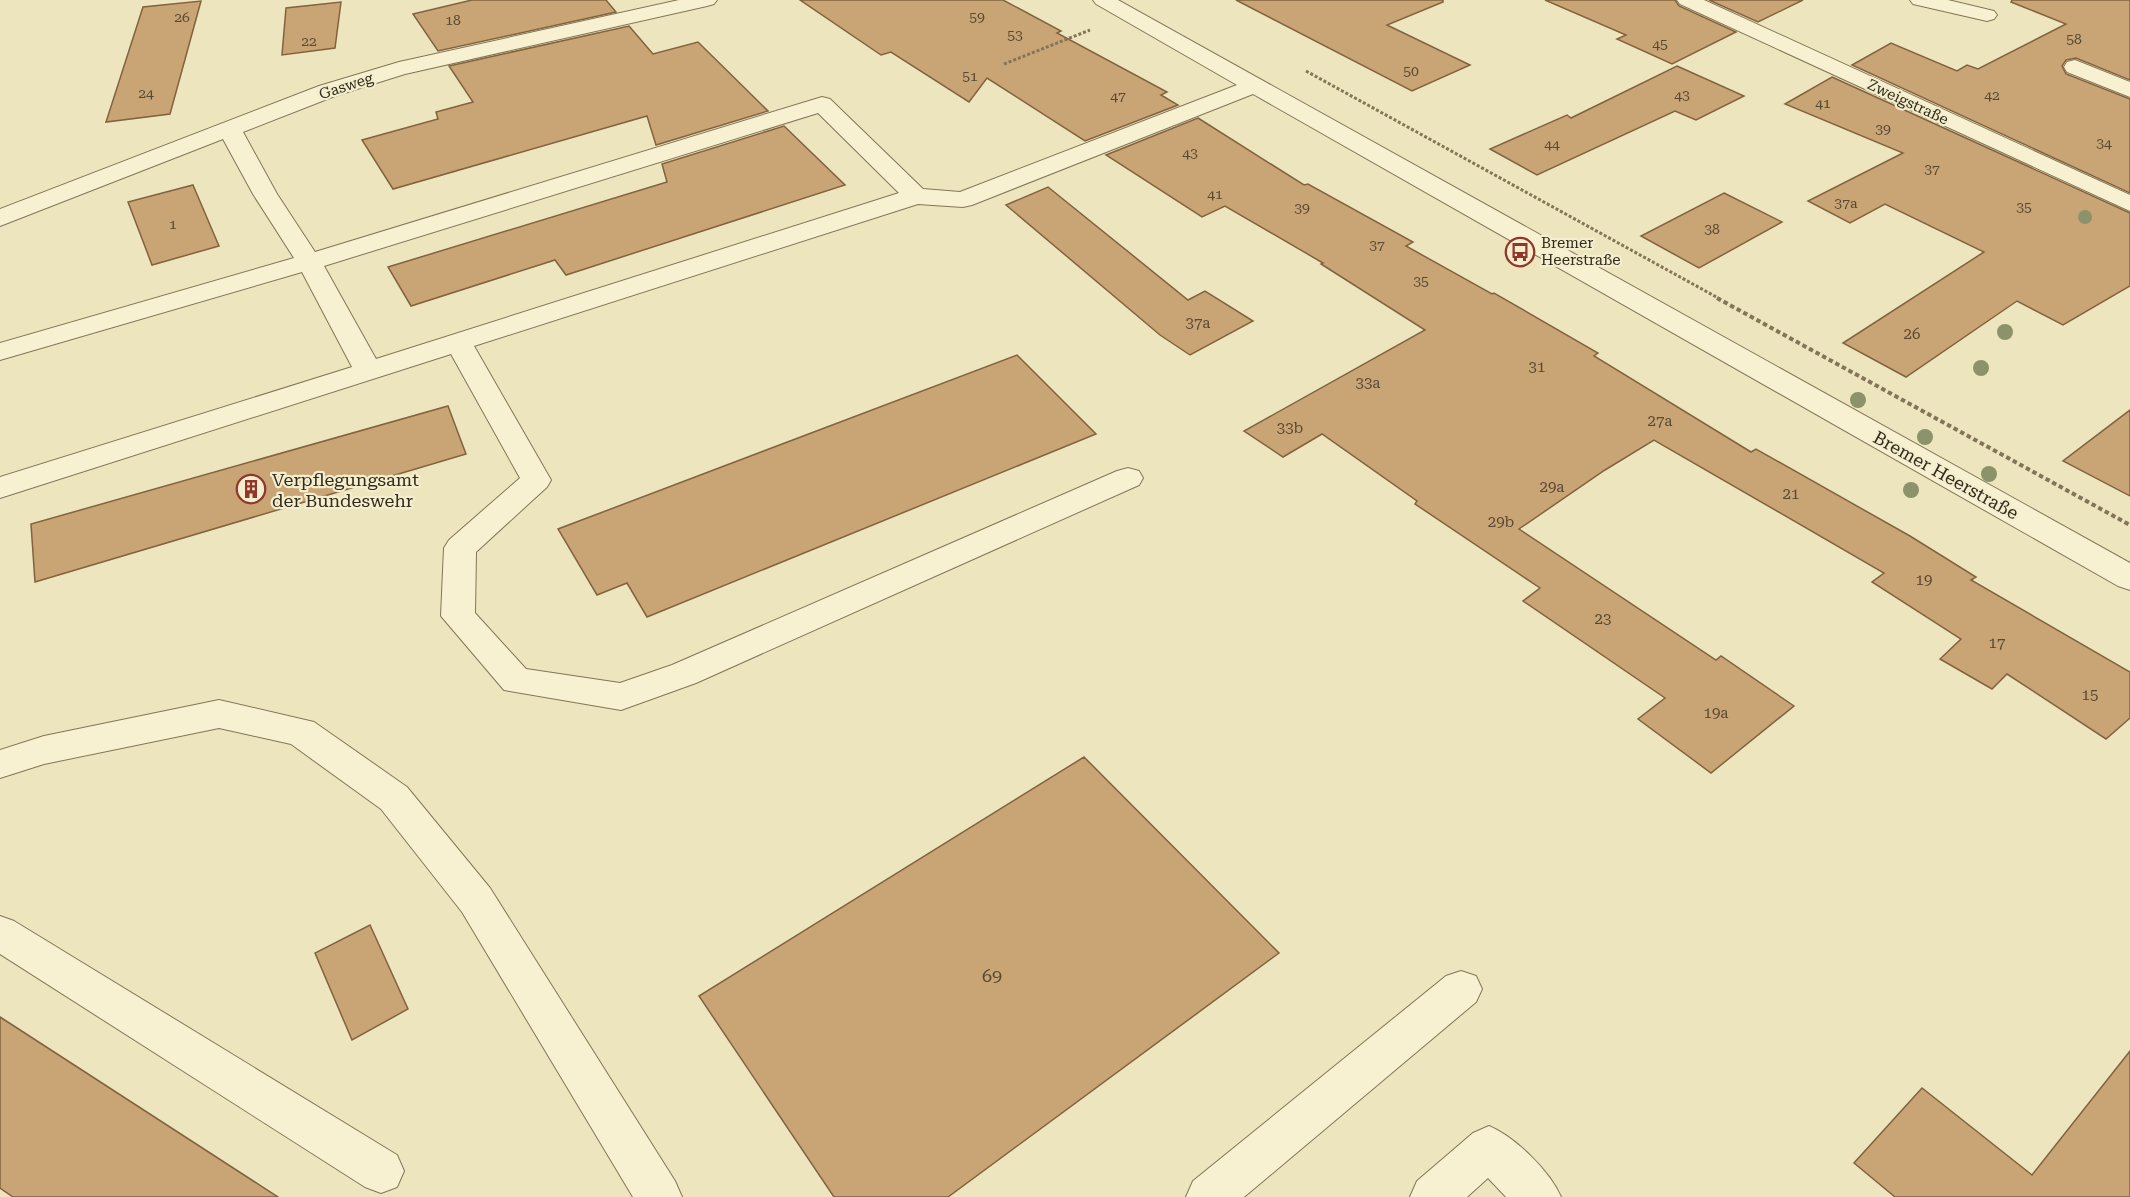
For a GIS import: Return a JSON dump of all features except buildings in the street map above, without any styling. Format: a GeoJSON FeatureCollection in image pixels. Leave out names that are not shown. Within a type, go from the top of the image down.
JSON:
{"type":"FeatureCollection","features":[{"type":"Feature","properties":{"kind":"street","name":"Gasweg"},"geometry":{"type":"LineString","coordinates":[[0,219],[327,91],[399,69],[707,0]]}},
{"type":"Feature","properties":{"kind":"street","name":"Bremer Heerstraße"},"geometry":{"type":"LineString","coordinates":[[1103,0],[2130,579]]}},
{"type":"Feature","properties":{"kind":"street","name":"Zweigstraße"},"geometry":{"type":"LineString","coordinates":[[1687,0],[2130,204]]}},
{"type":"Feature","properties":{"kind":"street"},"geometry":{"type":"LineString","coordinates":[[1920,0],[1987,15]]}},
{"type":"Feature","properties":{"kind":"street"},"geometry":{"type":"LineString","coordinates":[[2076,67],[2130,90]]}},
{"type":"Feature","properties":{"kind":"street"},"geometry":{"type":"LineString","coordinates":[[0,488],[916,196],[963,200],[1254,86]]}},
{"type":"Feature","properties":{"kind":"street"},"geometry":{"type":"LineString","coordinates":[[0,352],[309,262],[822,105],[916,196]]}},
{"type":"Feature","properties":{"kind":"street"},"geometry":{"type":"LineString","coordinates":[[230,130],[265,194],[309,262],[368,371]]}},
{"type":"Feature","properties":{"kind":"street"},"geometry":{"type":"LineString","coordinates":[[458,342],[537,480],[460,548],[458,616],[516,681],[621,697],[684,674],[1128,478]]}},
{"type":"Feature","properties":{"kind":"street"},"geometry":{"type":"LineString","coordinates":[[0,764],[44,750],[219,714],[301,732],[394,798],[476,900],[659,1197]]}},
{"type":"Feature","properties":{"kind":"street"},"geometry":{"type":"LineString","coordinates":[[0,933],[381,1171]]}},
{"type":"Feature","properties":{"kind":"street"},"geometry":{"type":"LineString","coordinates":[[1209,1197],[1461,989]]}},
{"type":"Feature","properties":{"kind":"street"},"geometry":{"type":"LineString","coordinates":[[1433,1197],[1489,1148],[1538,1197]]}},
{"type":"Feature","properties":{"kind":"path"},"geometry":{"type":"LineString","coordinates":[[1004,64],[1128,14]]}},
{"type":"Feature","properties":{"kind":"path"},"geometry":{"type":"LineString","coordinates":[[1306,71],[2130,525]]}},
{"type":"Feature","properties":{"kind":"place","name":"Bremer Heerstraße"},"geometry":{"type":"Point","coordinates":[1520,252]}},
{"type":"Feature","properties":{"kind":"place","name":"Verpflegungsamt der Bundeswehr"},"geometry":{"type":"Point","coordinates":[251,489]}}]}
